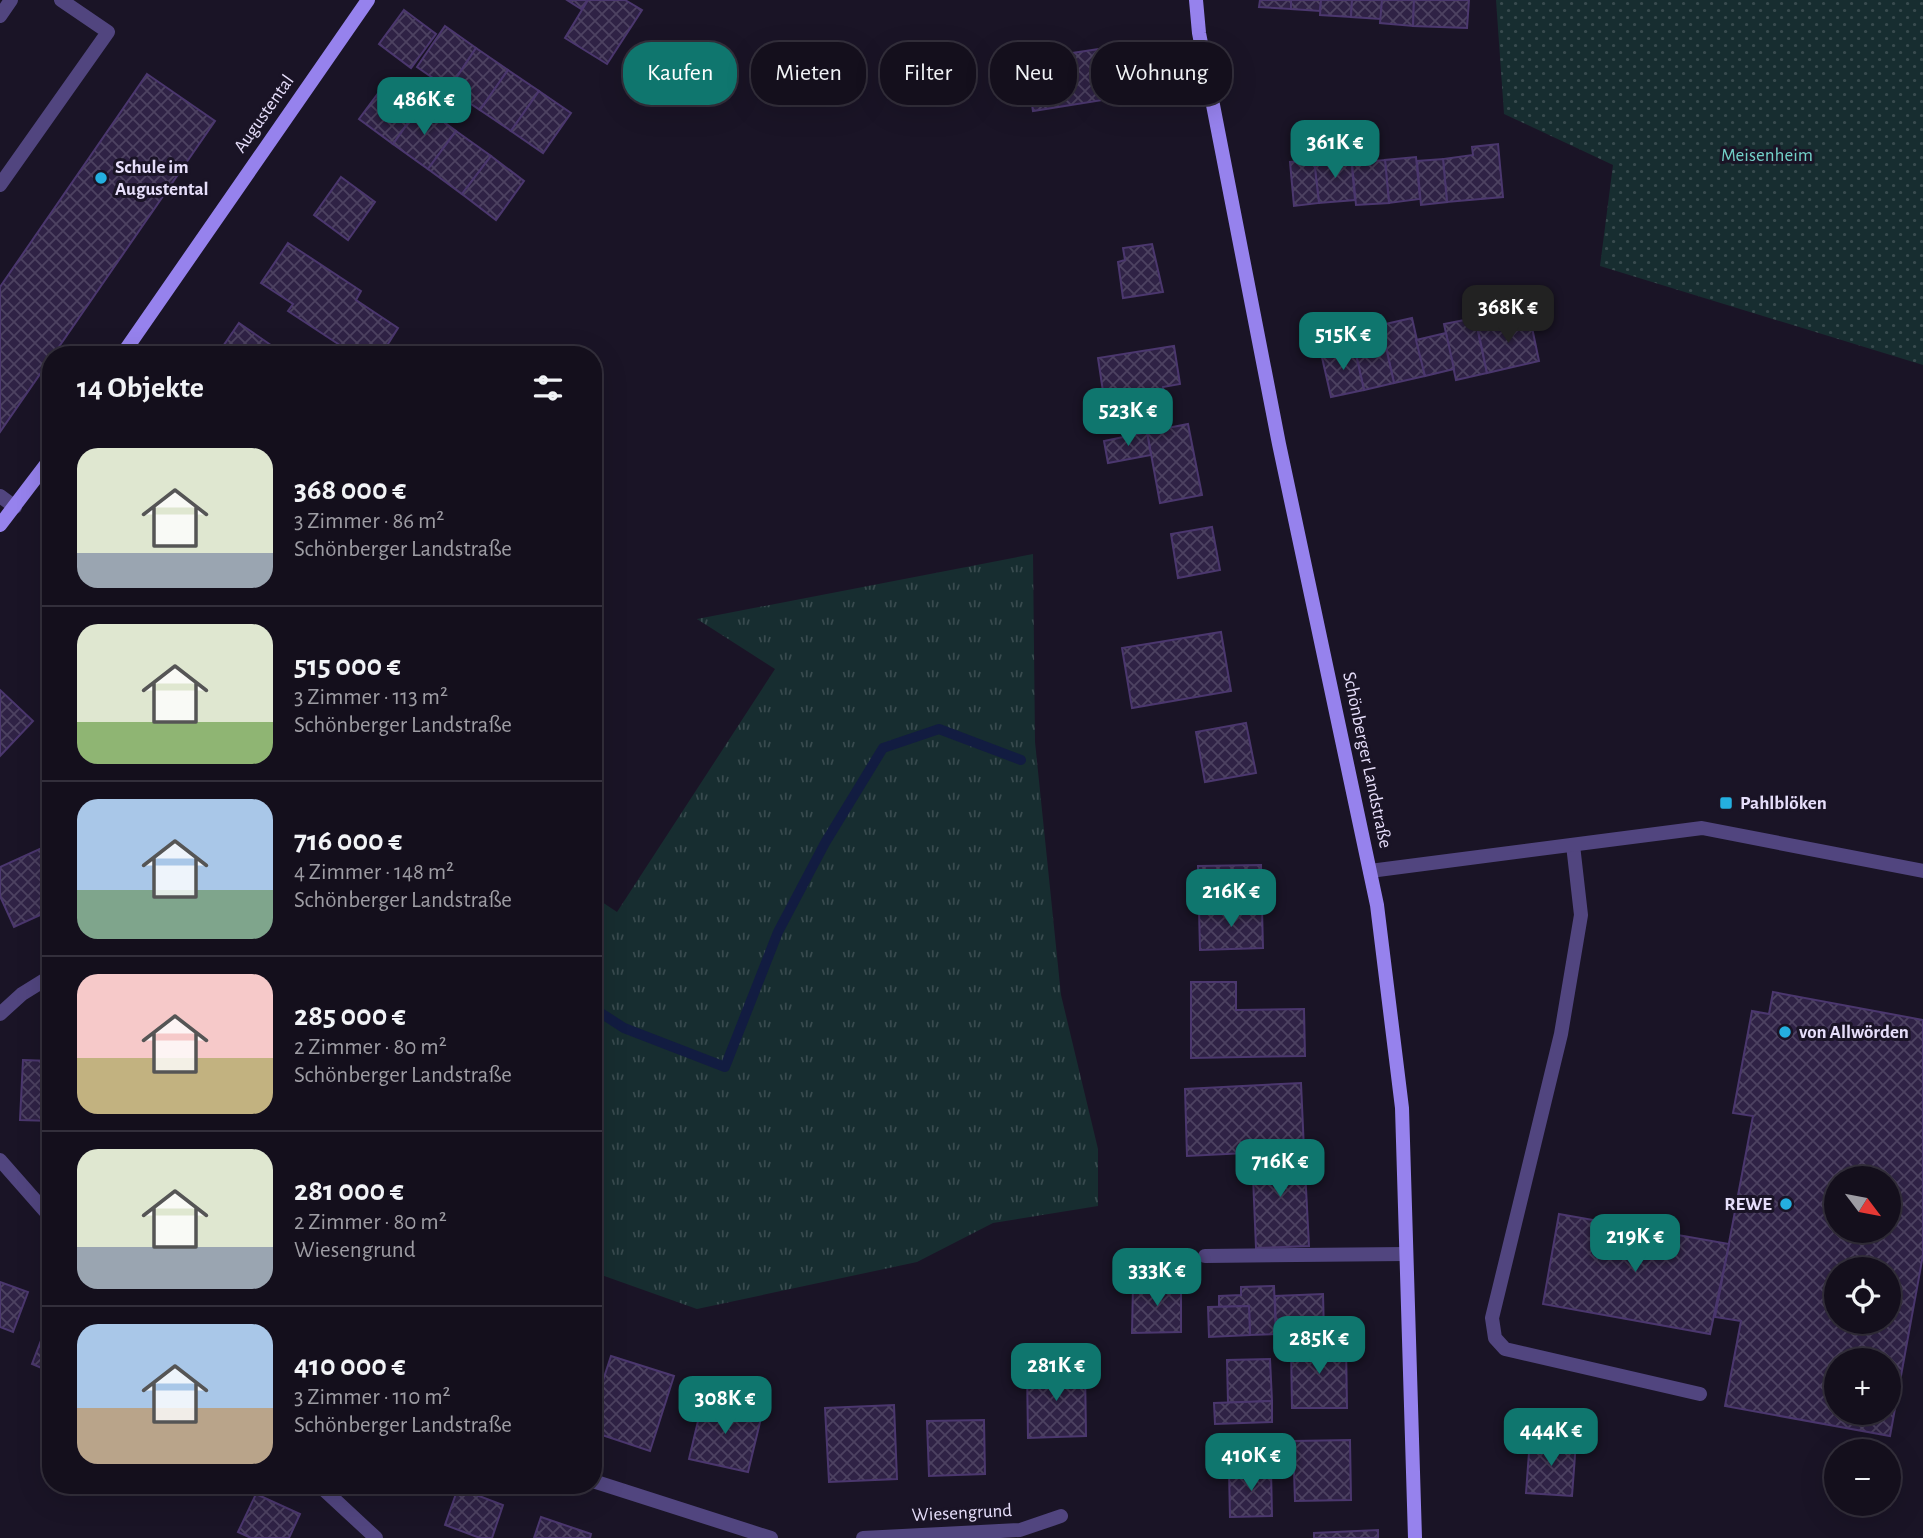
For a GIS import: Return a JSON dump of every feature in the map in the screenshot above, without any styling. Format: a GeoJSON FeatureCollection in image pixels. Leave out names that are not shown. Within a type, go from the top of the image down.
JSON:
{"type":"FeatureCollection","features":[{"type":"Feature","properties":{"kind":"main road","name":"Augustental"},"geometry":{"type":"LineString","coordinates":[[128,346],[368,0]]}},
{"type":"Feature","properties":{"kind":"main road","name":"Schönberger Landstraße"},"geometry":{"type":"LineString","coordinates":[[1196,0],[1199,33],[1279,444],[1370,871],[1392,1012],[1402,1108],[1415,1538]]}},
{"type":"Feature","properties":{"kind":"main road"},"geometry":{"type":"LineString","coordinates":[[0,525],[42,470]]}},
{"type":"Feature","properties":{"kind":"street"},"geometry":{"type":"LineString","coordinates":[[0,16],[11,0]]}},
{"type":"Feature","properties":{"kind":"street"},"geometry":{"type":"LineString","coordinates":[[0,186],[108,32],[61,0]]}},
{"type":"Feature","properties":{"kind":"street"},"geometry":{"type":"LineString","coordinates":[[0,496],[15,507]]}},
{"type":"Feature","properties":{"kind":"street"},"geometry":{"type":"LineString","coordinates":[[1370,871],[1702,828],[1923,871]]}},
{"type":"Feature","properties":{"kind":"street"},"geometry":{"type":"LineString","coordinates":[[1573,845],[1581,915],[1561,1034],[1492,1318],[1494,1338],[1505,1349],[1700,1394]]}},
{"type":"Feature","properties":{"kind":"street"},"geometry":{"type":"LineString","coordinates":[[0,1014],[22,994],[42,982]]}},
{"type":"Feature","properties":{"kind":"street"},"geometry":{"type":"LineString","coordinates":[[0,1160],[42,1208]]}},
{"type":"Feature","properties":{"kind":"street"},"geometry":{"type":"LineString","coordinates":[[1205,1256],[1406,1254]]}},
{"type":"Feature","properties":{"kind":"street"},"geometry":{"type":"LineString","coordinates":[[602,1484],[771,1538]]}},
{"type":"Feature","properties":{"kind":"street"},"geometry":{"type":"LineString","coordinates":[[329,1494],[376,1538]]}},
{"type":"Feature","properties":{"kind":"street","name":"Wiesengrund"},"geometry":{"type":"LineString","coordinates":[[863,1538],[1020,1530],[1060,1516]]}},
{"type":"Feature","properties":{"kind":"green space","name":"Meisenheim"},"geometry":{"type":"Polygon","coordinates":[[[1496,0],[1923,0],[1923,365],[1600,266],[1613,165],[1504,114],[1496,0]]]}},
{"type":"Feature","properties":{"kind":"green space"},"geometry":{"type":"Polygon","coordinates":[[[1033,554],[1035,742],[1061,995],[1098,1149],[1098,1206],[993,1223],[917,1262],[697,1309],[602,1275],[602,902],[617,912],[775,669],[697,619],[1033,554]]]}},
{"type":"Feature","properties":{"kind":"building"},"geometry":{"type":"Polygon","coordinates":[[[567,0],[588,0],[581,9],[567,0]]]}},
{"type":"Feature","properties":{"kind":"building"},"geometry":{"type":"Polygon","coordinates":[[[588,0],[625,0],[642,10],[607,64],[565,38],[588,0]]]}},
{"type":"Feature","properties":{"kind":"building"},"geometry":{"type":"Polygon","coordinates":[[[1260,0],[1291,0],[1291,9],[1259,7],[1260,0]]]}},
{"type":"Feature","properties":{"kind":"building"},"geometry":{"type":"Polygon","coordinates":[[[1291,0],[1321,0],[1320,11],[1291,9],[1291,0]]]}},
{"type":"Feature","properties":{"kind":"building"},"geometry":{"type":"Polygon","coordinates":[[[1321,0],[1352,0],[1351,17],[1320,15],[1321,0]]]}},
{"type":"Feature","properties":{"kind":"building"},"geometry":{"type":"Polygon","coordinates":[[[1352,0],[1382,0],[1381,19],[1351,17],[1352,0]]]}},
{"type":"Feature","properties":{"kind":"building"},"geometry":{"type":"Polygon","coordinates":[[[1382,0],[1414,0],[1413,26],[1380,23],[1382,0]]]}},
{"type":"Feature","properties":{"kind":"building"},"geometry":{"type":"Polygon","coordinates":[[[1414,0],[1469,0],[1467,28],[1413,26],[1414,0]]]}},
{"type":"Feature","properties":{"kind":"building"},"geometry":{"type":"Polygon","coordinates":[[[404,10],[436,34],[411,68],[379,44],[404,10]]]}},
{"type":"Feature","properties":{"kind":"building"},"geometry":{"type":"Polygon","coordinates":[[[445,26],[476,48],[449,89],[417,67],[445,26]]]}},
{"type":"Feature","properties":{"kind":"building"},"geometry":{"type":"Polygon","coordinates":[[[476,48],[508,70],[480,110],[449,89],[476,48]]]}},
{"type":"Feature","properties":{"kind":"building"},"geometry":{"type":"Polygon","coordinates":[[[1091,50],[1091,102],[1077,104],[1077,52],[1091,50]]]}},
{"type":"Feature","properties":{"kind":"building"},"geometry":{"type":"Polygon","coordinates":[[[508,70],[539,91],[511,131],[480,110],[508,70]]]}},
{"type":"Feature","properties":{"kind":"building"},"geometry":{"type":"Polygon","coordinates":[[[147,74],[215,121],[59,346],[42,346],[42,371],[0,432],[0,287],[147,74]]]}},
{"type":"Feature","properties":{"kind":"building"},"geometry":{"type":"Polygon","coordinates":[[[388,80],[421,105],[393,144],[359,119],[388,80]]]}},
{"type":"Feature","properties":{"kind":"building"},"geometry":{"type":"Polygon","coordinates":[[[539,91],[571,113],[543,153],[511,131],[539,91]]]}},
{"type":"Feature","properties":{"kind":"building"},"geometry":{"type":"Polygon","coordinates":[[[421,105],[456,131],[428,169],[393,144],[421,105]]]}},
{"type":"Feature","properties":{"kind":"building"},"geometry":{"type":"Polygon","coordinates":[[[1032,105],[1071,105],[1033,111],[1032,105]]]}},
{"type":"Feature","properties":{"kind":"building"},"geometry":{"type":"Polygon","coordinates":[[[456,131],[491,156],[462,194],[428,169],[456,131]]]}},
{"type":"Feature","properties":{"kind":"building"},"geometry":{"type":"Polygon","coordinates":[[[1498,144],[1503,197],[1447,202],[1443,159],[1473,155],[1472,147],[1498,144]]]}},
{"type":"Feature","properties":{"kind":"building"},"geometry":{"type":"Polygon","coordinates":[[[491,156],[524,181],[496,220],[462,194],[491,156]]]}},
{"type":"Feature","properties":{"kind":"building"},"geometry":{"type":"Polygon","coordinates":[[[1351,156],[1355,200],[1319,203],[1314,160],[1351,156]]]}},
{"type":"Feature","properties":{"kind":"building"},"geometry":{"type":"Polygon","coordinates":[[[1416,157],[1420,199],[1389,203],[1385,160],[1416,157]]]}},
{"type":"Feature","properties":{"kind":"building"},"geometry":{"type":"Polygon","coordinates":[[[1443,159],[1447,202],[1421,205],[1417,161],[1443,159]]]}},
{"type":"Feature","properties":{"kind":"building"},"geometry":{"type":"Polygon","coordinates":[[[1314,160],[1319,203],[1294,206],[1290,162],[1314,160]]]}},
{"type":"Feature","properties":{"kind":"building"},"geometry":{"type":"Polygon","coordinates":[[[1385,160],[1389,203],[1356,205],[1352,163],[1385,160]]]}},
{"type":"Feature","properties":{"kind":"building"},"geometry":{"type":"Polygon","coordinates":[[[341,177],[375,202],[348,240],[314,215],[341,177]]]}},
{"type":"Feature","properties":{"kind":"building"},"geometry":{"type":"Polygon","coordinates":[[[288,243],[361,291],[356,300],[398,328],[387,346],[341,346],[288,311],[293,304],[261,283],[288,243]]]}},
{"type":"Feature","properties":{"kind":"building"},"geometry":{"type":"Polygon","coordinates":[[[1152,244],[1163,292],[1123,298],[1118,262],[1125,260],[1123,248],[1152,244]]]}},
{"type":"Feature","properties":{"kind":"building"},"geometry":{"type":"Polygon","coordinates":[[[1412,318],[1425,376],[1394,383],[1381,325],[1412,318]]]}},
{"type":"Feature","properties":{"kind":"building"},"geometry":{"type":"Polygon","coordinates":[[[1475,318],[1487,373],[1456,380],[1444,324],[1475,318]]]}},
{"type":"Feature","properties":{"kind":"building"},"geometry":{"type":"Polygon","coordinates":[[[1530,318],[1539,361],[1487,373],[1478,330],[1530,318]]]}},
{"type":"Feature","properties":{"kind":"building"},"geometry":{"type":"Polygon","coordinates":[[[239,323],[272,346],[223,346],[239,323]]]}},
{"type":"Feature","properties":{"kind":"building"},"geometry":{"type":"Polygon","coordinates":[[[1381,325],[1394,383],[1364,390],[1351,332],[1381,325]]]}},
{"type":"Feature","properties":{"kind":"building"},"geometry":{"type":"Polygon","coordinates":[[[1446,333],[1454,369],[1425,376],[1416,340],[1446,333]]]}},
{"type":"Feature","properties":{"kind":"building"},"geometry":{"type":"Polygon","coordinates":[[[1174,346],[1180,384],[1163,387],[1167,416],[1108,425],[1098,358],[1174,346]]]}},
{"type":"Feature","properties":{"kind":"building"},"geometry":{"type":"Polygon","coordinates":[[[1354,346],[1364,390],[1331,397],[1321,353],[1354,346]]]}},
{"type":"Feature","properties":{"kind":"building"},"geometry":{"type":"Polygon","coordinates":[[[1188,424],[1202,495],[1160,503],[1147,432],[1188,424]]]}},
{"type":"Feature","properties":{"kind":"building"},"geometry":{"type":"Polygon","coordinates":[[[1147,432],[1151,455],[1108,463],[1104,441],[1147,432]]]}},
{"type":"Feature","properties":{"kind":"building"},"geometry":{"type":"Polygon","coordinates":[[[1212,527],[1220,570],[1178,578],[1171,534],[1212,527]]]}},
{"type":"Feature","properties":{"kind":"building"},"geometry":{"type":"Polygon","coordinates":[[[1221,632],[1231,691],[1132,708],[1122,648],[1221,632]]]}},
{"type":"Feature","properties":{"kind":"building"},"geometry":{"type":"Polygon","coordinates":[[[0,690],[33,721],[0,756],[0,690]]]}},
{"type":"Feature","properties":{"kind":"building"},"geometry":{"type":"Polygon","coordinates":[[[1246,723],[1256,773],[1205,782],[1196,732],[1246,723]]]}},
{"type":"Feature","properties":{"kind":"building"},"geometry":{"type":"Polygon","coordinates":[[[42,848],[42,914],[14,927],[0,896],[0,867],[42,848]]]}},
{"type":"Feature","properties":{"kind":"building"},"geometry":{"type":"Polygon","coordinates":[[[1261,865],[1262,909],[1199,910],[1198,866],[1261,865]]]}},
{"type":"Feature","properties":{"kind":"building"},"geometry":{"type":"Polygon","coordinates":[[[1262,909],[1263,948],[1200,950],[1199,910],[1262,909]]]}},
{"type":"Feature","properties":{"kind":"building"},"geometry":{"type":"Polygon","coordinates":[[[1191,982],[1236,982],[1236,1010],[1304,1009],[1305,1056],[1191,1058],[1191,982]]]}},
{"type":"Feature","properties":{"kind":"building","name":"REWE"},"geometry":{"type":"Polygon","coordinates":[[[1773,992],[1923,1020],[1923,1255],[1901,1376],[1901,1348],[1824,1348],[1824,1424],[1725,1406],[1741,1321],[1715,1317],[1753,1116],[1733,1113],[1752,1011],[1769,1014],[1773,992]]]}},
{"type":"Feature","properties":{"kind":"building"},"geometry":{"type":"Polygon","coordinates":[[[23,1060],[42,1061],[42,1121],[20,1120],[23,1060]]]}},
{"type":"Feature","properties":{"kind":"building"},"geometry":{"type":"Polygon","coordinates":[[[1301,1083],[1304,1150],[1187,1156],[1185,1089],[1301,1083]]]}},
{"type":"Feature","properties":{"kind":"building"},"geometry":{"type":"Polygon","coordinates":[[[1304,1150],[1309,1246],[1256,1248],[1252,1153],[1304,1150]]]}},
{"type":"Feature","properties":{"kind":"building"},"geometry":{"type":"Polygon","coordinates":[[[1559,1214],[1729,1244],[1710,1334],[1543,1304],[1559,1214]]]}},
{"type":"Feature","properties":{"kind":"building"},"geometry":{"type":"Polygon","coordinates":[[[1133,1269],[1176,1269],[1176,1284],[1133,1284],[1133,1269]]]}},
{"type":"Feature","properties":{"kind":"building"},"geometry":{"type":"Polygon","coordinates":[[[0,1282],[28,1292],[13,1332],[0,1327],[0,1282]]]}},
{"type":"Feature","properties":{"kind":"building"},"geometry":{"type":"Polygon","coordinates":[[[1133,1284],[1181,1284],[1181,1332],[1132,1333],[1133,1284]]]}},
{"type":"Feature","properties":{"kind":"building"},"geometry":{"type":"Polygon","coordinates":[[[1274,1286],[1276,1334],[1250,1335],[1249,1306],[1219,1307],[1219,1296],[1241,1295],[1241,1287],[1274,1286]]]}},
{"type":"Feature","properties":{"kind":"building"},"geometry":{"type":"Polygon","coordinates":[[[1323,1294],[1324,1332],[1276,1334],[1275,1296],[1323,1294]]]}},
{"type":"Feature","properties":{"kind":"building"},"geometry":{"type":"Polygon","coordinates":[[[1249,1306],[1250,1335],[1209,1337],[1208,1307],[1249,1306]]]}},
{"type":"Feature","properties":{"kind":"building"},"geometry":{"type":"Polygon","coordinates":[[[42,1338],[42,1368],[32,1364],[42,1338]]]}},
{"type":"Feature","properties":{"kind":"building"},"geometry":{"type":"Polygon","coordinates":[[[1346,1344],[1347,1408],[1292,1408],[1291,1345],[1346,1344]]]}},
{"type":"Feature","properties":{"kind":"building"},"geometry":{"type":"Polygon","coordinates":[[[611,1356],[674,1376],[650,1451],[602,1435],[602,1384],[611,1356]]]}},
{"type":"Feature","properties":{"kind":"building"},"geometry":{"type":"Polygon","coordinates":[[[1270,1359],[1272,1401],[1228,1403],[1227,1360],[1270,1359]]]}},
{"type":"Feature","properties":{"kind":"building"},"geometry":{"type":"Polygon","coordinates":[[[1085,1368],[1086,1436],[1028,1438],[1027,1369],[1085,1368]]]}},
{"type":"Feature","properties":{"kind":"building"},"geometry":{"type":"Polygon","coordinates":[[[703,1400],[762,1414],[748,1472],[689,1459],[703,1400]]]}},
{"type":"Feature","properties":{"kind":"building"},"geometry":{"type":"Polygon","coordinates":[[[1272,1401],[1272,1422],[1215,1424],[1214,1403],[1272,1401]]]}},
{"type":"Feature","properties":{"kind":"building"},"geometry":{"type":"Polygon","coordinates":[[[894,1405],[897,1479],[829,1482],[825,1408],[894,1405]]]}},
{"type":"Feature","properties":{"kind":"building"},"geometry":{"type":"Polygon","coordinates":[[[984,1420],[985,1474],[929,1476],[927,1421],[984,1420]]]}},
{"type":"Feature","properties":{"kind":"building","name":"REWE"},"geometry":{"type":"Polygon","coordinates":[[[1830,1425],[1892,1425],[1890,1436],[1830,1425]]]}},
{"type":"Feature","properties":{"kind":"building"},"geometry":{"type":"Polygon","coordinates":[[[1270,1434],[1271,1470],[1237,1471],[1237,1435],[1270,1434]]]}},
{"type":"Feature","properties":{"kind":"building"},"geometry":{"type":"Polygon","coordinates":[[[1530,1439],[1576,1442],[1572,1496],[1526,1493],[1530,1439]]]}},
{"type":"Feature","properties":{"kind":"building"},"geometry":{"type":"Polygon","coordinates":[[[1350,1440],[1351,1500],[1295,1501],[1293,1441],[1350,1440]]]}},
{"type":"Feature","properties":{"kind":"building"},"geometry":{"type":"Polygon","coordinates":[[[1271,1470],[1272,1516],[1230,1517],[1229,1471],[1271,1470]]]}},
{"type":"Feature","properties":{"kind":"building"},"geometry":{"type":"Polygon","coordinates":[[[256,1494],[300,1514],[289,1538],[251,1538],[238,1532],[256,1494]]]}},
{"type":"Feature","properties":{"kind":"building"},"geometry":{"type":"Polygon","coordinates":[[[456,1494],[474,1494],[503,1505],[492,1538],[480,1538],[445,1525],[456,1494]]]}},
{"type":"Feature","properties":{"kind":"building"},"geometry":{"type":"Polygon","coordinates":[[[541,1517],[591,1534],[590,1538],[534,1538],[541,1517]]]}},
{"type":"Feature","properties":{"kind":"building"},"geometry":{"type":"Polygon","coordinates":[[[1378,1530],[1378,1538],[1314,1538],[1314,1533],[1378,1530]]]}},
{"type":"Feature","properties":{"kind":"waterway"},"geometry":{"type":"LineString","coordinates":[[602,1014],[624,1028],[725,1067],[778,932],[825,843],[883,748],[939,729],[1021,760]]}},
{"type":"Feature","properties":{"kind":"place","name":"Schule im Augustental"},"geometry":{"type":"Point","coordinates":[101,178]}},
{"type":"Feature","properties":{"kind":"place","name":"Pahlblöken"},"geometry":{"type":"Point","coordinates":[1726,803]}},
{"type":"Feature","properties":{"kind":"place","name":"von Allwörden"},"geometry":{"type":"Point","coordinates":[1785,1032]}},
{"type":"Feature","properties":{"kind":"place","name":"REWE"},"geometry":{"type":"Point","coordinates":[1786,1204]}}]}
